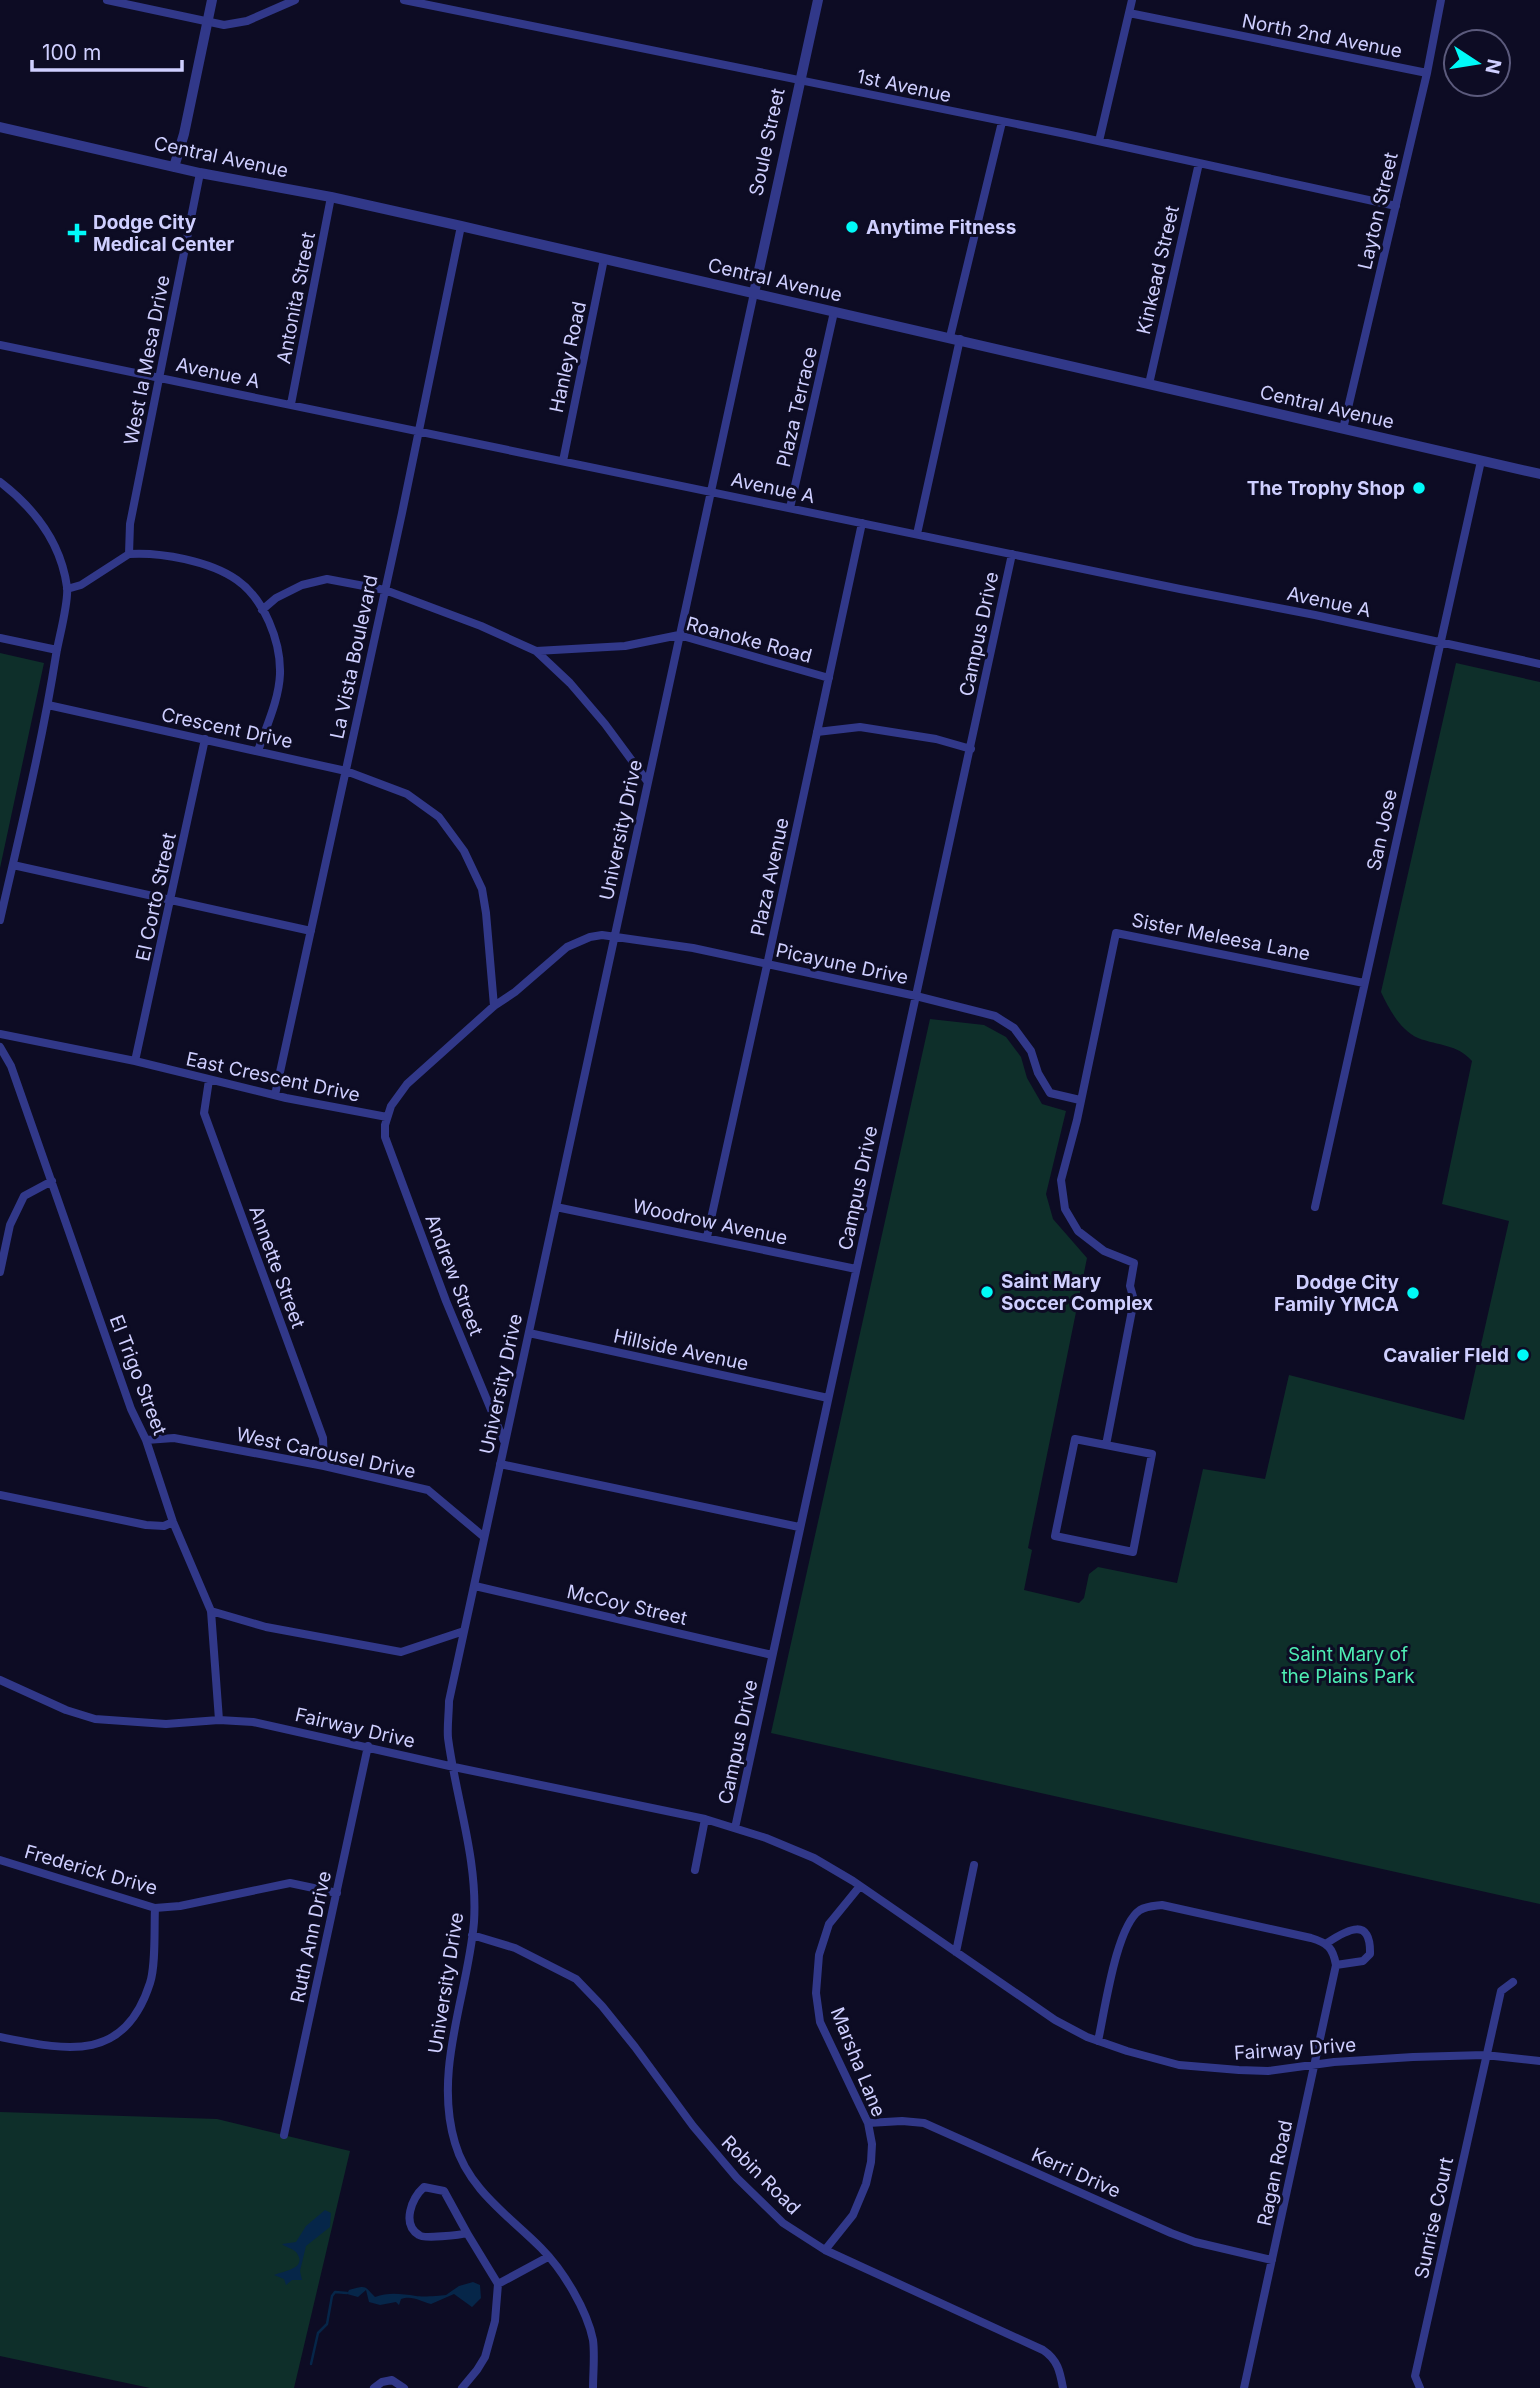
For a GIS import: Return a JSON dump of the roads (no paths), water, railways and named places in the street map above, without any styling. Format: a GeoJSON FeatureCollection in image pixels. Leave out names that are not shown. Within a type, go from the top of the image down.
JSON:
{"type":"FeatureCollection","features":[{"type":"Feature","properties":{"kind":"street"},"geometry":{"type":"LineString","coordinates":[[107,0],[224,25],[247,21],[295,0]]}},
{"type":"Feature","properties":{"kind":"street"},"geometry":{"type":"LineString","coordinates":[[174,167],[184,134],[212,0]]}},
{"type":"Feature","properties":{"kind":"street","name":"1st Avenue"},"geometry":{"type":"LineString","coordinates":[[404,0],[1099,141],[1396,206]]}},
{"type":"Feature","properties":{"kind":"street","name":"Soule Street"},"geometry":{"type":"LineString","coordinates":[[754,293],[818,0]]}},
{"type":"Feature","properties":{"kind":"street"},"geometry":{"type":"LineString","coordinates":[[1099,141],[1132,0]]}},
{"type":"Feature","properties":{"kind":"street","name":"Layton Street"},"geometry":{"type":"LineString","coordinates":[[1343,429],[1427,73],[1441,0]]}},
{"type":"Feature","properties":{"kind":"street","name":"North 2nd Avenue"},"geometry":{"type":"LineString","coordinates":[[1129,13],[1427,73]]}},
{"type":"Feature","properties":{"kind":"street"},"geometry":{"type":"LineString","coordinates":[[917,534],[955,338],[1002,122]]}},
{"type":"Feature","properties":{"kind":"street","name":"Central Avenue"},"geometry":{"type":"LineString","coordinates":[[0,127],[200,173],[331,197],[461,226],[1540,474]]}},
{"type":"Feature","properties":{"kind":"street","name":"Kinkead Street"},"geometry":{"type":"LineString","coordinates":[[1149,384],[1199,163]]}},
{"type":"Feature","properties":{"kind":"street","name":"West la Mesa Drive"},"geometry":{"type":"LineString","coordinates":[[129,554],[130,524],[200,173]]}},
{"type":"Feature","properties":{"kind":"street","name":"Antonita Street"},"geometry":{"type":"LineString","coordinates":[[290,404],[331,197]]}},
{"type":"Feature","properties":{"kind":"street","name":"La Vista Boulevard"},"geometry":{"type":"LineString","coordinates":[[275,1095],[461,226]]}},
{"type":"Feature","properties":{"kind":"street","name":"Hanley Road"},"geometry":{"type":"LineString","coordinates":[[563,461],[604,259]]}},
{"type":"Feature","properties":{"kind":"street","name":"University Drive"},"geometry":{"type":"LineString","coordinates":[[593,2388],[593,2341],[580,2304],[548,2257],[505,2217],[475,2183],[455,2144],[448,2106],[449,2067],[474,1921],[473,1868],[448,1736],[449,1700],[754,293]]}},
{"type":"Feature","properties":{"kind":"street","name":"Plaza Terrace"},"geometry":{"type":"LineString","coordinates":[[790,508],[834,312]]}},
{"type":"Feature","properties":{"kind":"street","name":"Avenue A"},"geometry":{"type":"LineString","coordinates":[[0,345],[1315,615],[1540,664]]}},
{"type":"Feature","properties":{"kind":"street","name":"San Jose"},"geometry":{"type":"LineString","coordinates":[[1315,1207],[1481,461]]}},
{"type":"Feature","properties":{"kind":"street"},"geometry":{"type":"LineString","coordinates":[[0,482],[16,494],[44,526],[58,553],[67,589],[48,705],[0,920]]}},
{"type":"Feature","properties":{"kind":"street","name":"Plaza Avenue"},"geometry":{"type":"LineString","coordinates":[[706,1237],[768,965],[862,523]]}},
{"type":"Feature","properties":{"kind":"street"},"geometry":{"type":"LineString","coordinates":[[67,589],[81,585],[129,554],[154,553],[205,565],[235,578],[251,592],[262,610],[279,654],[280,676],[274,705],[258,751]]}},
{"type":"Feature","properties":{"kind":"street","name":"Campus Drive"},"geometry":{"type":"LineString","coordinates":[[735,1828],[1012,554]]}},
{"type":"Feature","properties":{"kind":"street","name":"Roanoke Road"},"geometry":{"type":"LineString","coordinates":[[262,610],[302,585],[327,579],[385,590],[435,607],[536,651],[570,683],[605,724],[647,781]]}},
{"type":"Feature","properties":{"kind":"street","name":"Roanoke Road"},"geometry":{"type":"LineString","coordinates":[[536,651],[625,646],[679,635],[829,678]]}},
{"type":"Feature","properties":{"kind":"street"},"geometry":{"type":"LineString","coordinates":[[0,638],[57,650]]}},
{"type":"Feature","properties":{"kind":"street","name":"Crescent Drive"},"geometry":{"type":"LineString","coordinates":[[48,705],[345,771],[407,794],[439,817],[464,851],[482,889],[494,1006]]}},
{"type":"Feature","properties":{"kind":"street"},"geometry":{"type":"LineString","coordinates":[[817,733],[860,727],[936,739],[971,749]]}},
{"type":"Feature","properties":{"kind":"street","name":"El Corto Street"},"geometry":{"type":"LineString","coordinates":[[135,1061],[172,901],[205,739]]}},
{"type":"Feature","properties":{"kind":"street"},"geometry":{"type":"LineString","coordinates":[[13,865],[310,932]]}},
{"type":"Feature","properties":{"kind":"street","name":"Sister Meleesa Lane"},"geometry":{"type":"LineString","coordinates":[[1106,1445],[1134,1300],[1130,1286],[1134,1263],[1104,1251],[1078,1231],[1065,1209],[1061,1180],[1116,933],[1127,933],[1364,983]]}},
{"type":"Feature","properties":{"kind":"street","name":"Picayune Drive"},"geometry":{"type":"LineString","coordinates":[[494,1006],[515,992],[566,947],[590,937],[615,935],[693,948],[916,996]]}},
{"type":"Feature","properties":{"kind":"street"},"geometry":{"type":"LineString","coordinates":[[916,996],[995,1016],[1014,1028],[1031,1051],[1038,1073],[1050,1093],[1080,1100]]}},
{"type":"Feature","properties":{"kind":"street"},"geometry":{"type":"LineString","coordinates":[[387,1117],[391,1106],[407,1084],[494,1006]]}},
{"type":"Feature","properties":{"kind":"street","name":"East Crescent Drive"},"geometry":{"type":"LineString","coordinates":[[0,1034],[387,1117]]}},
{"type":"Feature","properties":{"kind":"street","name":"El Trigo Street"},"geometry":{"type":"LineString","coordinates":[[0,1046],[11,1066],[173,1522],[211,1611],[219,1720]]}},
{"type":"Feature","properties":{"kind":"street","name":"Annette Street"},"geometry":{"type":"LineString","coordinates":[[209,1080],[204,1113],[323,1438],[324,1466]]}},
{"type":"Feature","properties":{"kind":"street","name":"Andrew Street"},"geometry":{"type":"LineString","coordinates":[[387,1117],[385,1137],[446,1301],[504,1441]]}},
{"type":"Feature","properties":{"kind":"street"},"geometry":{"type":"LineString","coordinates":[[0,1272],[10,1225],[24,1196],[52,1181]]}},
{"type":"Feature","properties":{"kind":"street","name":"Woodrow Avenue"},"geometry":{"type":"LineString","coordinates":[[556,1208],[856,1269]]}},
{"type":"Feature","properties":{"kind":"street","name":"Hillside Avenue"},"geometry":{"type":"LineString","coordinates":[[529,1333],[828,1398]]}},
{"type":"Feature","properties":{"kind":"street","name":"West Carousel Drive"},"geometry":{"type":"LineString","coordinates":[[146,1440],[174,1438],[324,1466],[428,1490],[484,1537]]}},
{"type":"Feature","properties":{"kind":"street"},"geometry":{"type":"LineString","coordinates":[[1075,1439],[1106,1445],[1152,1454],[1133,1552],[1055,1536],[1075,1439]]}},
{"type":"Feature","properties":{"kind":"street"},"geometry":{"type":"LineString","coordinates":[[500,1464],[799,1527]]}},
{"type":"Feature","properties":{"kind":"street"},"geometry":{"type":"LineString","coordinates":[[0,1495],[146,1525],[164,1526],[173,1522]]}},
{"type":"Feature","properties":{"kind":"street","name":"McCoy Street"},"geometry":{"type":"LineString","coordinates":[[475,1586],[772,1655]]}},
{"type":"Feature","properties":{"kind":"street"},"geometry":{"type":"LineString","coordinates":[[211,1611],[266,1627],[401,1652],[464,1631]]}},
{"type":"Feature","properties":{"kind":"street","name":"Fairway Drive"},"geometry":{"type":"LineString","coordinates":[[0,1680],[66,1710],[96,1718],[166,1724],[219,1720],[253,1721],[454,1767],[705,1819],[735,1828],[814,1858],[860,1886],[1055,2020],[1098,2040],[1179,2065],[1259,2071],[1334,2062],[1485,2055],[1540,2061]]}},
{"type":"Feature","properties":{"kind":"street","name":"Ruth Ann Drive"},"geometry":{"type":"LineString","coordinates":[[284,2135],[369,1746]]}},
{"type":"Feature","properties":{"kind":"street"},"geometry":{"type":"LineString","coordinates":[[695,1870],[705,1819]]}},
{"type":"Feature","properties":{"kind":"street","name":"Frederick Drive"},"geometry":{"type":"LineString","coordinates":[[0,1860],[155,1908],[180,1906],[290,1883],[337,1893]]}},
{"type":"Feature","properties":{"kind":"street"},"geometry":{"type":"LineString","coordinates":[[956,1952],[974,1865]]}},
{"type":"Feature","properties":{"kind":"street","name":"Marsha Lane"},"geometry":{"type":"LineString","coordinates":[[825,2250],[853,2215],[866,2184],[872,2144],[867,2123],[820,2022],[816,1993],[819,1955],[829,1924],[860,1886]]}},
{"type":"Feature","properties":{"kind":"street"},"geometry":{"type":"LineString","coordinates":[[1098,2040],[1116,1956],[1126,1926],[1138,1911],[1146,1907],[1162,1905],[1327,1942],[1334,1953],[1336,1965],[1363,1961],[1370,1954],[1371,1941],[1365,1931],[1356,1928],[1346,1930],[1327,1942]]}},
{"type":"Feature","properties":{"kind":"street"},"geometry":{"type":"LineString","coordinates":[[0,2037],[60,2048],[84,2047],[104,2042],[125,2028],[151,1981],[155,1908]]}},
{"type":"Feature","properties":{"kind":"street","name":"Robin Road"},"geometry":{"type":"LineString","coordinates":[[472,1935],[515,1948],[576,1979],[610,2016],[693,2126],[737,2178],[783,2222],[825,2250],[1044,2350],[1058,2366],[1063,2388]]}},
{"type":"Feature","properties":{"kind":"street","name":"Ragan Road"},"geometry":{"type":"LineString","coordinates":[[1244,2388],[1336,1965]]}},
{"type":"Feature","properties":{"kind":"street","name":"Sunrise Court"},"geometry":{"type":"LineString","coordinates":[[1420,2388],[1415,2376],[1485,2055],[1501,1991],[1513,1982]]}},
{"type":"Feature","properties":{"kind":"street","name":"Kerri Drive"},"geometry":{"type":"LineString","coordinates":[[867,2123],[924,2123],[1171,2233],[1195,2242],[1272,2260]]}},
{"type":"Feature","properties":{"kind":"street"},"geometry":{"type":"LineString","coordinates":[[462,2388],[485,2357],[495,2321],[498,2284],[444,2191],[424,2187],[416,2195],[410,2211],[411,2226],[417,2235],[426,2238],[467,2233]]}},
{"type":"Feature","properties":{"kind":"street"},"geometry":{"type":"LineString","coordinates":[[498,2284],[548,2257]]}},
{"type":"Feature","properties":{"kind":"street"},"geometry":{"type":"LineString","coordinates":[[374,2388],[382,2382],[392,2380],[404,2388]]}},
{"type":"Feature","properties":{"kind":"water"},"geometry":{"type":"Polygon","coordinates":[[[325,2210],[331,2213],[330,2227],[306,2246],[300,2271],[302,2280],[292,2280],[286,2285],[284,2279],[274,2275],[297,2266],[299,2258],[296,2252],[282,2244],[296,2242],[306,2226],[325,2210]]]}},
{"type":"Feature","properties":{"kind":"water"},"geometry":{"type":"Polygon","coordinates":[[[473,2282],[480,2285],[481,2298],[472,2307],[454,2294],[431,2304],[409,2298],[401,2299],[399,2305],[396,2302],[380,2305],[369,2302],[366,2290],[358,2297],[347,2294],[349,2290],[362,2287],[367,2289],[375,2297],[390,2294],[446,2295],[459,2286],[473,2282]]]}},
{"type":"Feature","properties":{"kind":"waterway"},"geometry":{"type":"LineString","coordinates":[[311,2364],[318,2333],[327,2324],[332,2296],[335,2292],[347,2293]]}},
{"type":"Feature","properties":{"kind":"place","name":"Anytime Fitness"},"geometry":{"type":"Point","coordinates":[852,227]}},
{"type":"Feature","properties":{"kind":"place","name":"Dodge City Medical Center"},"geometry":{"type":"Point","coordinates":[77,233]}},
{"type":"Feature","properties":{"kind":"place","name":"The Trophy Shop"},"geometry":{"type":"Point","coordinates":[1419,488]}},
{"type":"Feature","properties":{"kind":"place","name":"Saint Mary Soccer Complex"},"geometry":{"type":"Point","coordinates":[987,1292]}},
{"type":"Feature","properties":{"kind":"place","name":"Dodge City Family YMCA"},"geometry":{"type":"Point","coordinates":[1413,1293]}},
{"type":"Feature","properties":{"kind":"place","name":"Cavalier FIeld"},"geometry":{"type":"Point","coordinates":[1523,1355]}},
{"type":"Feature","properties":{"kind":"park label","name":"Saint Mary of the Plains Park"},"geometry":{"type":"Point","coordinates":[1348,1665]}}]}
